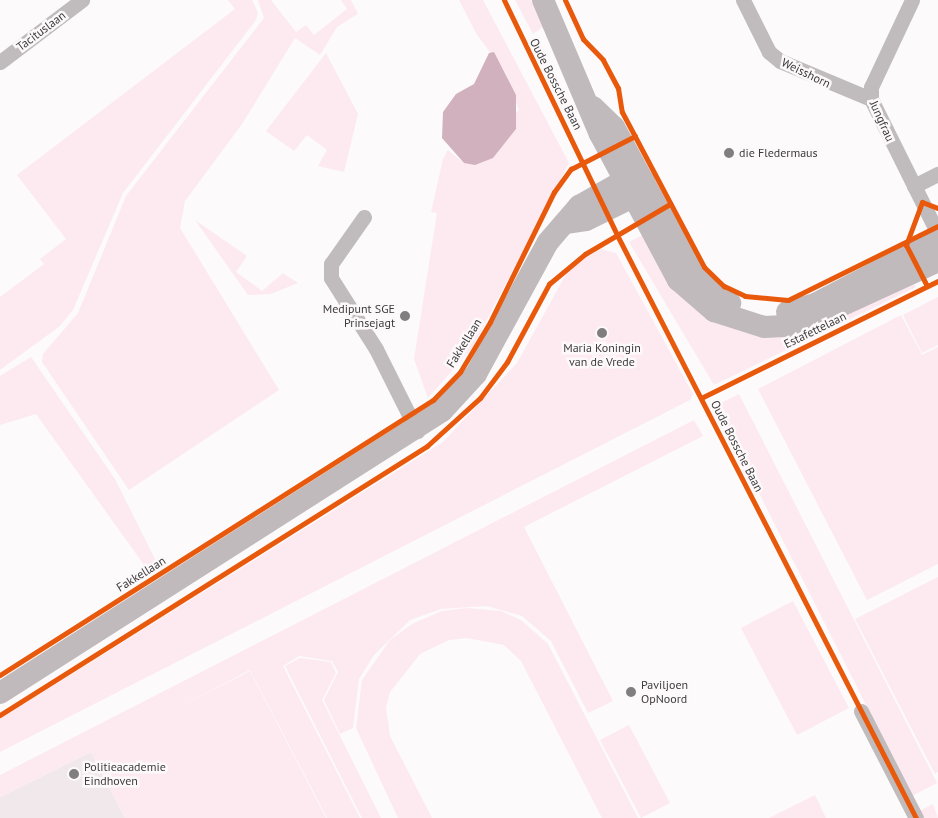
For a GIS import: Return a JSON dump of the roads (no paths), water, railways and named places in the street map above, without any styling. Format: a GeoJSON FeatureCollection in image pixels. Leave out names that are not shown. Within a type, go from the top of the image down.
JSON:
{"type":"FeatureCollection","features":[{"type":"Feature","properties":{"kind":"street","name":"Tacituslaan"},"geometry":{"type":"LineString","coordinates":[[0,62],[63,6],[82,0]]}},
{"type":"Feature","properties":{"kind":"street","name":"Oude Bossche Baan"},"geometry":{"type":"LineString","coordinates":[[543,0],[591,105],[600,134],[634,186]]}},
{"type":"Feature","properties":{"kind":"street","name":"Weisshorn"},"geometry":{"type":"LineString","coordinates":[[743,0],[769,52],[780,61],[872,100]]}},
{"type":"Feature","properties":{"kind":"street","name":"Jungfrau"},"geometry":{"type":"LineString","coordinates":[[912,0],[871,87],[872,100],[938,234]]}},
{"type":"Feature","properties":{"kind":"street"},"geometry":{"type":"LineString","coordinates":[[914,186],[938,174]]}},
{"type":"Feature","properties":{"kind":"street","name":"Fakkellaan"},"geometry":{"type":"LineString","coordinates":[[0,693],[417,431],[476,374],[548,242],[567,223],[586,220],[634,186]]}},
{"type":"Feature","properties":{"kind":"street","name":"Estafettelaan"},"geometry":{"type":"LineString","coordinates":[[634,186],[692,274],[721,300],[763,314],[793,312],[815,304],[938,240]]}},
{"type":"Feature","properties":{"kind":"street","name":"Estafettelaan"},"geometry":{"type":"LineString","coordinates":[[634,186],[678,280],[714,311],[740,322],[783,327],[823,318],[938,261]]}},
{"type":"Feature","properties":{"kind":"street"},"geometry":{"type":"LineString","coordinates":[[364,217],[332,264],[332,278],[376,348],[417,431]]}},
{"type":"Feature","properties":{"kind":"street"},"geometry":{"type":"LineString","coordinates":[[861,711],[916,818]]}},
{"type":"Feature","properties":{"kind":"place","name":"die Fledermaus"},"geometry":{"type":"Point","coordinates":[729,153]}},
{"type":"Feature","properties":{"kind":"place","name":"Medipunt SGE Prinsejagt"},"geometry":{"type":"Point","coordinates":[405,316]}},
{"type":"Feature","properties":{"kind":"place","name":"Maria Koningin van de Vrede"},"geometry":{"type":"Point","coordinates":[602,333]}},
{"type":"Feature","properties":{"kind":"place","name":"Paviljoen OpNoord"},"geometry":{"type":"Point","coordinates":[631,692]}},
{"type":"Feature","properties":{"kind":"place","name":"Politieacademie Eindhoven"},"geometry":{"type":"Point","coordinates":[74,774]}}]}
